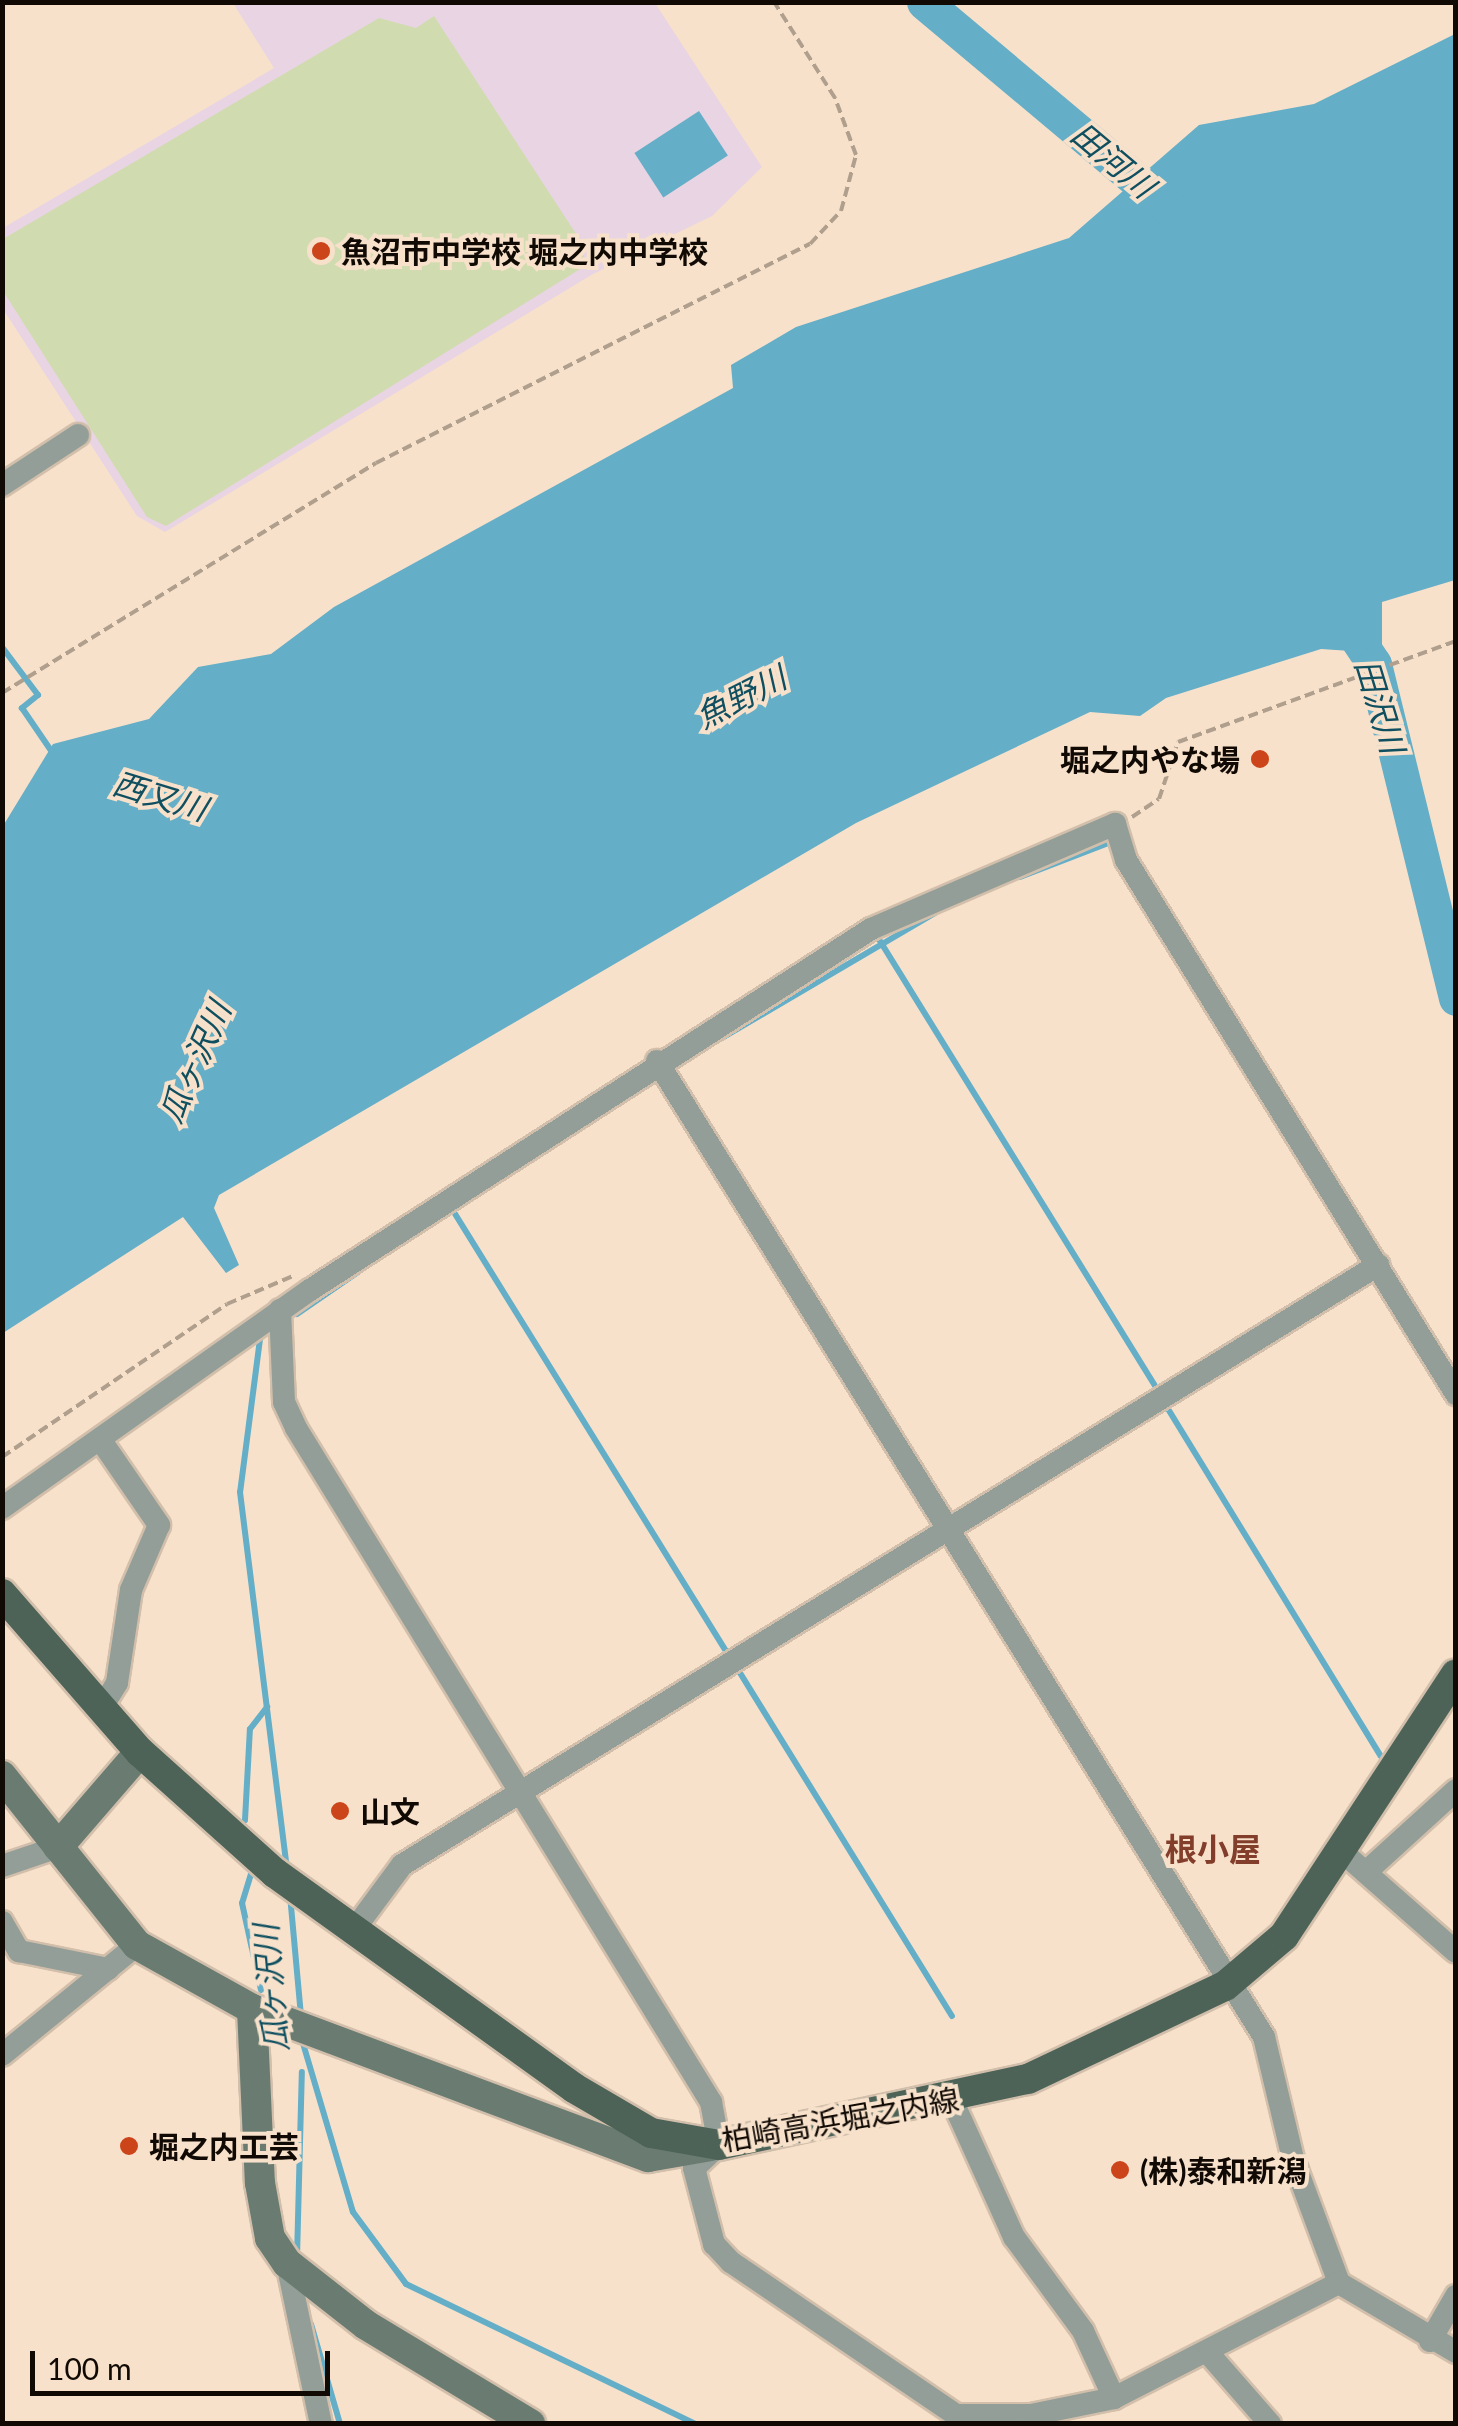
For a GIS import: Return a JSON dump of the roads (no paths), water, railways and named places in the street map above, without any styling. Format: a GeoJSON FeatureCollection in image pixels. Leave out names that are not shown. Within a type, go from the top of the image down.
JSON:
{"type":"FeatureCollection","features":[{"type":"Feature","properties":{"kind":"main road","name":"柏崎高浜堀之内線"},"geometry":{"type":"LineString","coordinates":[[2,1594],[140,1752],[275,1873],[353,1931],[636,2124],[719,2145],[954,2102],[1028,2078],[1226,1986],[1284,1936],[1456,1674]]}},
{"type":"Feature","properties":{"kind":"main road"},"geometry":{"type":"LineString","coordinates":[[58,1847],[140,1752]]}},
{"type":"Feature","properties":{"kind":"main road"},"geometry":{"type":"LineString","coordinates":[[2,1776],[137,1946],[252,2009],[648,2157],[719,2145]]}},
{"type":"Feature","properties":{"kind":"main road"},"geometry":{"type":"LineString","coordinates":[[252,2009],[260,2183],[270,2238],[287,2263],[366,2325],[530,2424]]}},
{"type":"Feature","properties":{"kind":"street"},"geometry":{"type":"LineString","coordinates":[[2,485],[78,435]]}},
{"type":"Feature","properties":{"kind":"street"},"geometry":{"type":"LineString","coordinates":[[2,1508],[102,1442],[280,1310],[656,1061],[871,929],[1115,824],[1126,860],[1456,1394]]}},
{"type":"Feature","properties":{"kind":"street"},"geometry":{"type":"LineString","coordinates":[[656,1061],[1226,1986],[1264,2037],[1294,2160],[1339,2283],[1430,2341],[1456,2352]]}},
{"type":"Feature","properties":{"kind":"street"},"geometry":{"type":"LineString","coordinates":[[353,1931],[402,1865],[1378,1265]]}},
{"type":"Feature","properties":{"kind":"street"},"geometry":{"type":"LineString","coordinates":[[280,1310],[284,1402],[296,1428],[711,2102],[719,2145],[694,2168],[714,2244],[953,2419],[1032,2419],[1114,2398],[1210,2354],[1339,2283]]}},
{"type":"Feature","properties":{"kind":"street"},"geometry":{"type":"LineString","coordinates":[[102,1442],[159,1525],[131,1590],[117,1683],[102,1707]]}},
{"type":"Feature","properties":{"kind":"street"},"geometry":{"type":"LineString","coordinates":[[1366,1872],[1456,1790]]}},
{"type":"Feature","properties":{"kind":"street"},"geometry":{"type":"LineString","coordinates":[[2,1866],[58,1847]]}},
{"type":"Feature","properties":{"kind":"street"},"geometry":{"type":"LineString","coordinates":[[1340,1850],[1456,1952]]}},
{"type":"Feature","properties":{"kind":"street"},"geometry":{"type":"LineString","coordinates":[[2,1922],[20,1951],[108,1969]]}},
{"type":"Feature","properties":{"kind":"street"},"geometry":{"type":"LineString","coordinates":[[2,2055],[137,1946]]}},
{"type":"Feature","properties":{"kind":"street"},"geometry":{"type":"LineString","coordinates":[[954,2102],[1014,2236],[1082,2331],[1114,2398]]}},
{"type":"Feature","properties":{"kind":"street"},"geometry":{"type":"LineString","coordinates":[[287,2263],[321,2424]]}},
{"type":"Feature","properties":{"kind":"street"},"geometry":{"type":"LineString","coordinates":[[1430,2341],[1456,2296]]}},
{"type":"Feature","properties":{"kind":"street"},"geometry":{"type":"LineString","coordinates":[[1210,2354],[1270,2424]]}},
{"type":"Feature","properties":{"kind":"water","name":"魚野川"},"geometry":{"type":"Polygon","coordinates":[[[1455,34],[1455,580],[1382,602],[1382,655],[1362,662],[1351,651],[1321,649],[1166,698],[1140,716],[1090,712],[856,823],[219,1195],[214,1208],[239,1265],[226,1273],[183,1217],[3,1333],[3,826],[53,744],[149,719],[198,667],[271,654],[334,607],[733,388],[731,365],[796,327],[1069,238],[1199,125],[1314,104],[1455,34]]]}},
{"type":"Feature","properties":{"kind":"water"},"geometry":{"type":"Polygon","coordinates":[[[699,111],[728,155],[663,197],[634,153],[699,111]]]}},
{"type":"Feature","properties":{"kind":"waterway","name":"田河川"},"geometry":{"type":"LineString","coordinates":[[924,2],[1173,211]]}},
{"type":"Feature","properties":{"kind":"waterway","name":"田沢川"},"geometry":{"type":"LineString","coordinates":[[1346,622],[1374,664],[1456,998]]}},
{"type":"Feature","properties":{"kind":"waterway","name":"西又川"},"geometry":{"type":"LineString","coordinates":[[2,647],[38,695],[22,708],[52,752]]}},
{"type":"Feature","properties":{"kind":"waterway"},"geometry":{"type":"LineString","coordinates":[[1020,877],[1106,844]]}},
{"type":"Feature","properties":{"kind":"waterway"},"geometry":{"type":"LineString","coordinates":[[722,1038],[935,913]]}},
{"type":"Feature","properties":{"kind":"waterway"},"geometry":{"type":"LineString","coordinates":[[880,941],[1157,1389]]}},
{"type":"Feature","properties":{"kind":"waterway"},"geometry":{"type":"LineString","coordinates":[[452,1209],[729,1656]]}},
{"type":"Feature","properties":{"kind":"waterway"},"geometry":{"type":"LineString","coordinates":[[297,1314],[358,1272]]}},
{"type":"Feature","properties":{"kind":"waterway","name":"瓜ヶ沢川"},"geometry":{"type":"LineString","coordinates":[[260,1339],[240,1492],[287,1868]]}},
{"type":"Feature","properties":{"kind":"waterway"},"geometry":{"type":"LineString","coordinates":[[1165,1404],[1381,1756]]}},
{"type":"Feature","properties":{"kind":"waterway"},"geometry":{"type":"LineString","coordinates":[[737,1668],[952,2016]]}},
{"type":"Feature","properties":{"kind":"waterway"},"geometry":{"type":"LineString","coordinates":[[245,1820],[250,1729],[267,1707]]}},
{"type":"Feature","properties":{"kind":"waterway"},"geometry":{"type":"LineString","coordinates":[[251,1874],[242,1903],[261,1990]]}},
{"type":"Feature","properties":{"kind":"waterway"},"geometry":{"type":"LineString","coordinates":[[290,1895],[301,2017]]}},
{"type":"Feature","properties":{"kind":"waterway","name":"瓜ヶ沢川"},"geometry":{"type":"LineString","coordinates":[[302,2040],[353,2212],[406,2284],[696,2424]]}},
{"type":"Feature","properties":{"kind":"waterway"},"geometry":{"type":"LineString","coordinates":[[297,2257],[302,2072]]}},
{"type":"Feature","properties":{"kind":"waterway"},"geometry":{"type":"LineString","coordinates":[[311,2324],[340,2424]]}},
{"type":"Feature","properties":{"kind":"place","name":"魚沼市中学校 堀之内中学校"},"geometry":{"type":"Point","coordinates":[321,251]}},
{"type":"Feature","properties":{"kind":"place","name":"堀之内やな場"},"geometry":{"type":"Point","coordinates":[1260,759]}},
{"type":"Feature","properties":{"kind":"place","name":"山文"},"geometry":{"type":"Point","coordinates":[340,1811]}},
{"type":"Feature","properties":{"kind":"place","name":"堀之内工芸"},"geometry":{"type":"Point","coordinates":[129,2146]}},
{"type":"Feature","properties":{"kind":"place","name":"(株)泰和新潟"},"geometry":{"type":"Point","coordinates":[1120,2170]}},
{"type":"Feature","properties":{"kind":"district","name":"根小屋"},"geometry":{"type":"Point","coordinates":[1213,1849]}}]}
